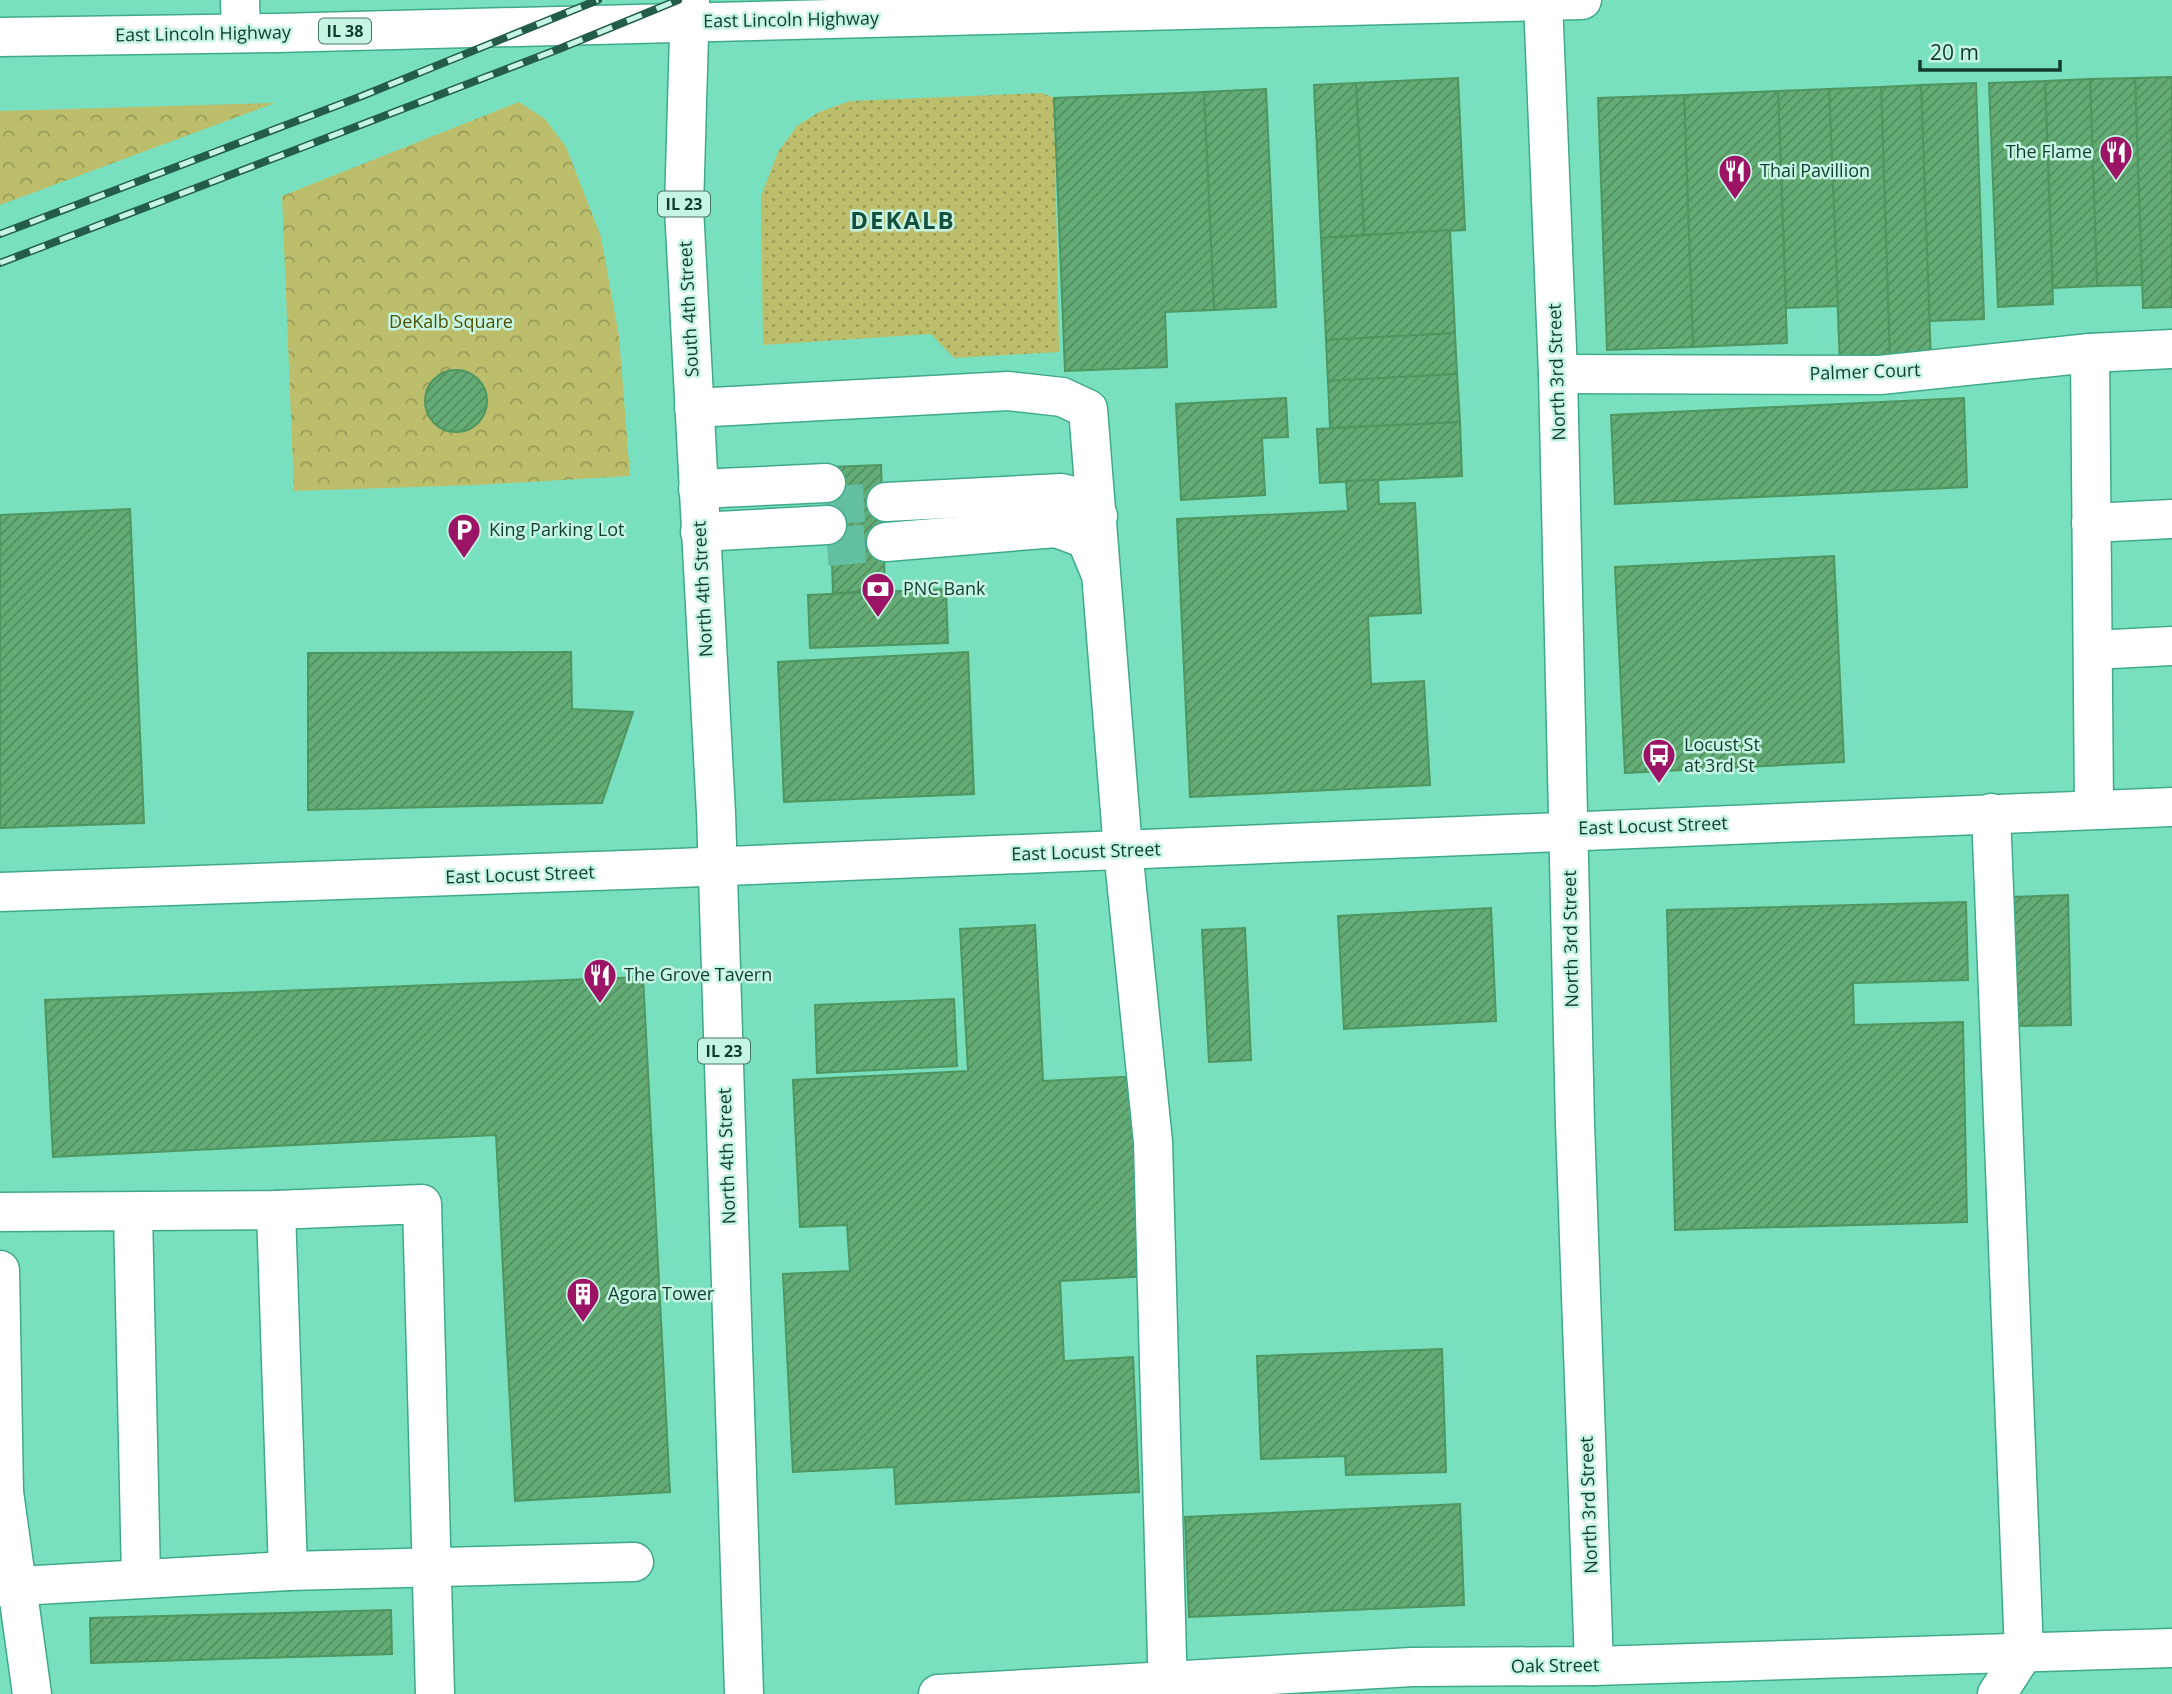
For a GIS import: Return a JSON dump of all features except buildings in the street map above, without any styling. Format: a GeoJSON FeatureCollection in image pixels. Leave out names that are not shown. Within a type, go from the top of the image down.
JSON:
{"type":"FeatureCollection","features":[{"type":"Feature","properties":{"kind":"street","name":"East Lincoln Highway"},"geometry":{"type":"LineString","coordinates":[[0,37],[240,16],[1581,0]]}},
{"type":"Feature","properties":{"kind":"street","name":"North 3rd Street"},"geometry":{"type":"LineString","coordinates":[[1543,1],[1558,374],[1594,1665]]}},
{"type":"Feature","properties":{"kind":"street","name":"South 4th Street"},"geometry":{"type":"LineString","coordinates":[[690,11],[683,182],[694,408]]}},
{"type":"Feature","properties":{"kind":"street","name":"Palmer Court"},"geometry":{"type":"LineString","coordinates":[[1558,374],[1880,375],[2090,353],[2172,349]]}},
{"type":"Feature","properties":{"kind":"street"},"geometry":{"type":"LineString","coordinates":[[2090,353],[2094,808]]}},
{"type":"Feature","properties":{"kind":"street"},"geometry":{"type":"LineString","coordinates":[[694,408],[1008,391],[1062,397],[1088,409],[1123,850],[1153,1142],[1168,1688]]}},
{"type":"Feature","properties":{"kind":"street","name":"North 4th Street"},"geometry":{"type":"LineString","coordinates":[[694,408],[718,865],[744,1694]]}},
{"type":"Feature","properties":{"kind":"street"},"geometry":{"type":"LineString","coordinates":[[1098,515],[1084,520],[1050,513],[886,511],[1056,528],[1086,539],[1103,580]]}},
{"type":"Feature","properties":{"kind":"street"},"geometry":{"type":"LineString","coordinates":[[699,523],[826,515],[699,523]]}},
{"type":"Feature","properties":{"kind":"street"},"geometry":{"type":"LineString","coordinates":[[2091,523],[2172,519]]}},
{"type":"Feature","properties":{"kind":"street"},"geometry":{"type":"LineString","coordinates":[[2092,650],[2172,646]]}},
{"type":"Feature","properties":{"kind":"street","name":"East Locust Street"},"geometry":{"type":"LineString","coordinates":[[0,892],[2172,807]]}},
{"type":"Feature","properties":{"kind":"street"},"geometry":{"type":"LineString","coordinates":[[1991,813],[2024,1652],[1997,1694]]}},
{"type":"Feature","properties":{"kind":"street"},"geometry":{"type":"LineString","coordinates":[[0,1212],[133,1213],[422,1204],[435,1694]]}},
{"type":"Feature","properties":{"kind":"street"},"geometry":{"type":"LineString","coordinates":[[276,1210],[288,1571]]}},
{"type":"Feature","properties":{"kind":"street"},"geometry":{"type":"LineString","coordinates":[[133,1213],[141,1578]]}},
{"type":"Feature","properties":{"kind":"street"},"geometry":{"type":"LineString","coordinates":[[0,1270],[2,1492],[8,1587],[32,1694]]}},
{"type":"Feature","properties":{"kind":"street"},"geometry":{"type":"LineString","coordinates":[[8,1587],[288,1571],[634,1562]]}},
{"type":"Feature","properties":{"kind":"street","name":"Oak Street"},"geometry":{"type":"LineString","coordinates":[[938,1694],[1168,1688],[1412,1667],[1594,1665],[2172,1647]]}},
{"type":"Feature","properties":{"kind":"green space"},"geometry":{"type":"Polygon","coordinates":[[[1042,93],[1054,98],[1059,352],[954,358],[931,334],[763,345],[761,196],[778,152],[797,126],[819,112],[850,101],[1042,93]]]}},
{"type":"Feature","properties":{"kind":"green space","name":"DeKalb Square"},"geometry":{"type":"Polygon","coordinates":[[[519,102],[545,119],[566,147],[601,237],[619,336],[630,476],[477,485],[294,491],[282,196],[519,102]]]}},
{"type":"Feature","properties":{"kind":"green space"},"geometry":{"type":"Polygon","coordinates":[[[275,103],[0,205],[0,111],[275,103]]]}},
{"type":"Feature","properties":{"kind":"tunnel"},"geometry":{"type":"LineString","coordinates":[[826,505],[886,502]]}},
{"type":"Feature","properties":{"kind":"tunnel"},"geometry":{"type":"LineString","coordinates":[[827,547],[886,542]]}},
{"type":"Feature","properties":{"kind":"railway"},"geometry":{"type":"LineString","coordinates":[[0,234],[362,96],[598,0]]}},
{"type":"Feature","properties":{"kind":"railway"},"geometry":{"type":"LineString","coordinates":[[0,263],[559,49],[678,0]]}},
{"type":"Feature","properties":{"kind":"place","name":"The Flame"},"geometry":{"type":"Point","coordinates":[2116,182]}},
{"type":"Feature","properties":{"kind":"place","name":"Thai Pavillion"},"geometry":{"type":"Point","coordinates":[1735,201]}},
{"type":"Feature","properties":{"kind":"place","name":"King Parking Lot"},"geometry":{"type":"Point","coordinates":[464,560]}},
{"type":"Feature","properties":{"kind":"place","name":"PNC Bank"},"geometry":{"type":"Point","coordinates":[878,619]}},
{"type":"Feature","properties":{"kind":"place","name":"Locust St at 3rd St"},"geometry":{"type":"Point","coordinates":[1659,785]}},
{"type":"Feature","properties":{"kind":"place","name":"The Grove Tavern"},"geometry":{"type":"Point","coordinates":[600,1005]}},
{"type":"Feature","properties":{"kind":"place","name":"Agora Tower"},"geometry":{"type":"Point","coordinates":[583,1324]}},
{"type":"Feature","properties":{"kind":"district","name":"DEKALB"},"geometry":{"type":"Point","coordinates":[903,221]}}]}
